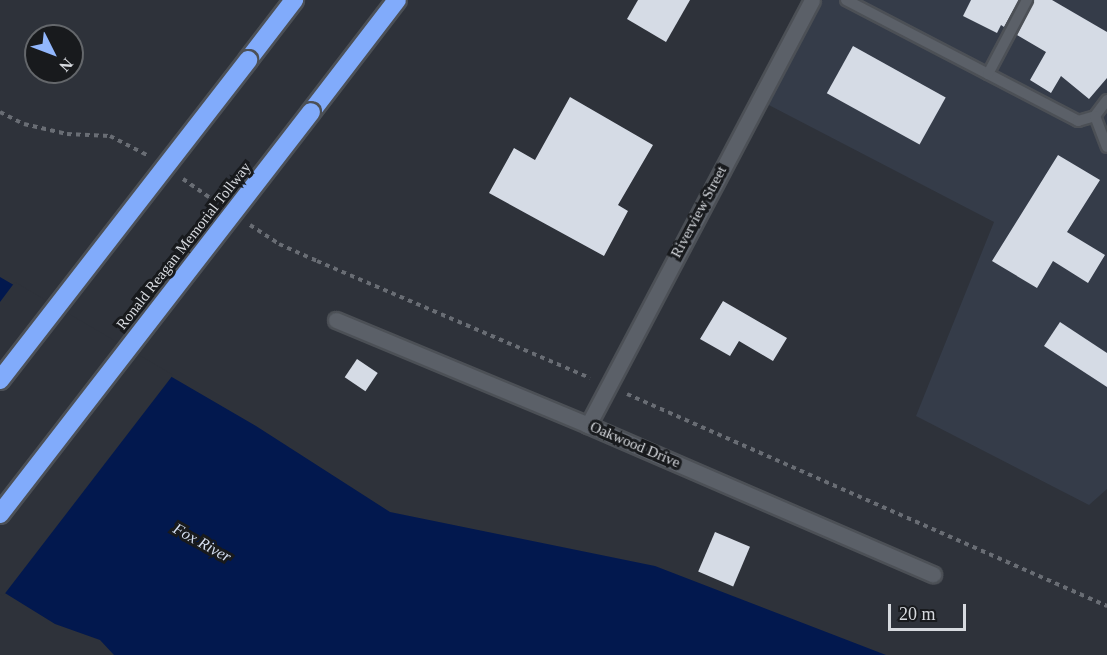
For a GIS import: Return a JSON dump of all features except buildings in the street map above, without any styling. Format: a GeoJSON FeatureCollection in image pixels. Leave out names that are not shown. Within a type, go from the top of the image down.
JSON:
{"type":"FeatureCollection","features":[{"type":"Feature","properties":{"kind":"highway"},"geometry":{"type":"LineString","coordinates":[[0,380],[294,0]]}},
{"type":"Feature","properties":{"kind":"highway","name":"Ronald Reagan Memorial Tollway"},"geometry":{"type":"LineString","coordinates":[[0,514],[397,0]]}},
{"type":"Feature","properties":{"kind":"street","name":"Riverview Street"},"geometry":{"type":"LineString","coordinates":[[588,425],[812,0]]}},
{"type":"Feature","properties":{"kind":"street","name":"Oakwood Drive"},"geometry":{"type":"LineString","coordinates":[[336,320],[588,425],[933,574]]}},
{"type":"Feature","properties":{"kind":"lane"},"geometry":{"type":"LineString","coordinates":[[846,0],[1078,121],[1095,116],[1107,100]]}},
{"type":"Feature","properties":{"kind":"lane"},"geometry":{"type":"LineString","coordinates":[[988,74],[1027,0]]}},
{"type":"Feature","properties":{"kind":"lane"},"geometry":{"type":"LineString","coordinates":[[1095,116],[1107,147]]}},
{"type":"Feature","properties":{"kind":"path"},"geometry":{"type":"LineString","coordinates":[[0,112],[24,124],[67,134],[110,136],[152,158]]}},
{"type":"Feature","properties":{"kind":"path"},"geometry":{"type":"LineString","coordinates":[[181,178],[220,204]]}},
{"type":"Feature","properties":{"kind":"path"},"geometry":{"type":"LineString","coordinates":[[249,224],[279,244],[593,380]]}},
{"type":"Feature","properties":{"kind":"path"},"geometry":{"type":"LineString","coordinates":[[625,393],[1107,606]]}},
{"type":"Feature","properties":{"kind":"shaded area"},"geometry":{"type":"Polygon","coordinates":[[[815,0],[1107,0],[1107,489],[1089,505],[916,416],[994,222],[763,102],[815,0]]]}},
{"type":"Feature","properties":{"kind":"water","name":"Fox River"},"geometry":{"type":"Polygon","coordinates":[[[0,277],[256,426],[390,512],[655,566],[886,655],[114,655],[100,640],[55,624],[0,590],[0,277]]]}},
{"type":"Feature","properties":{"kind":"pier"},"geometry":{"type":"Polygon","coordinates":[[[15,282],[173,375],[3,596],[0,594],[0,302],[15,282]]]}}]}
